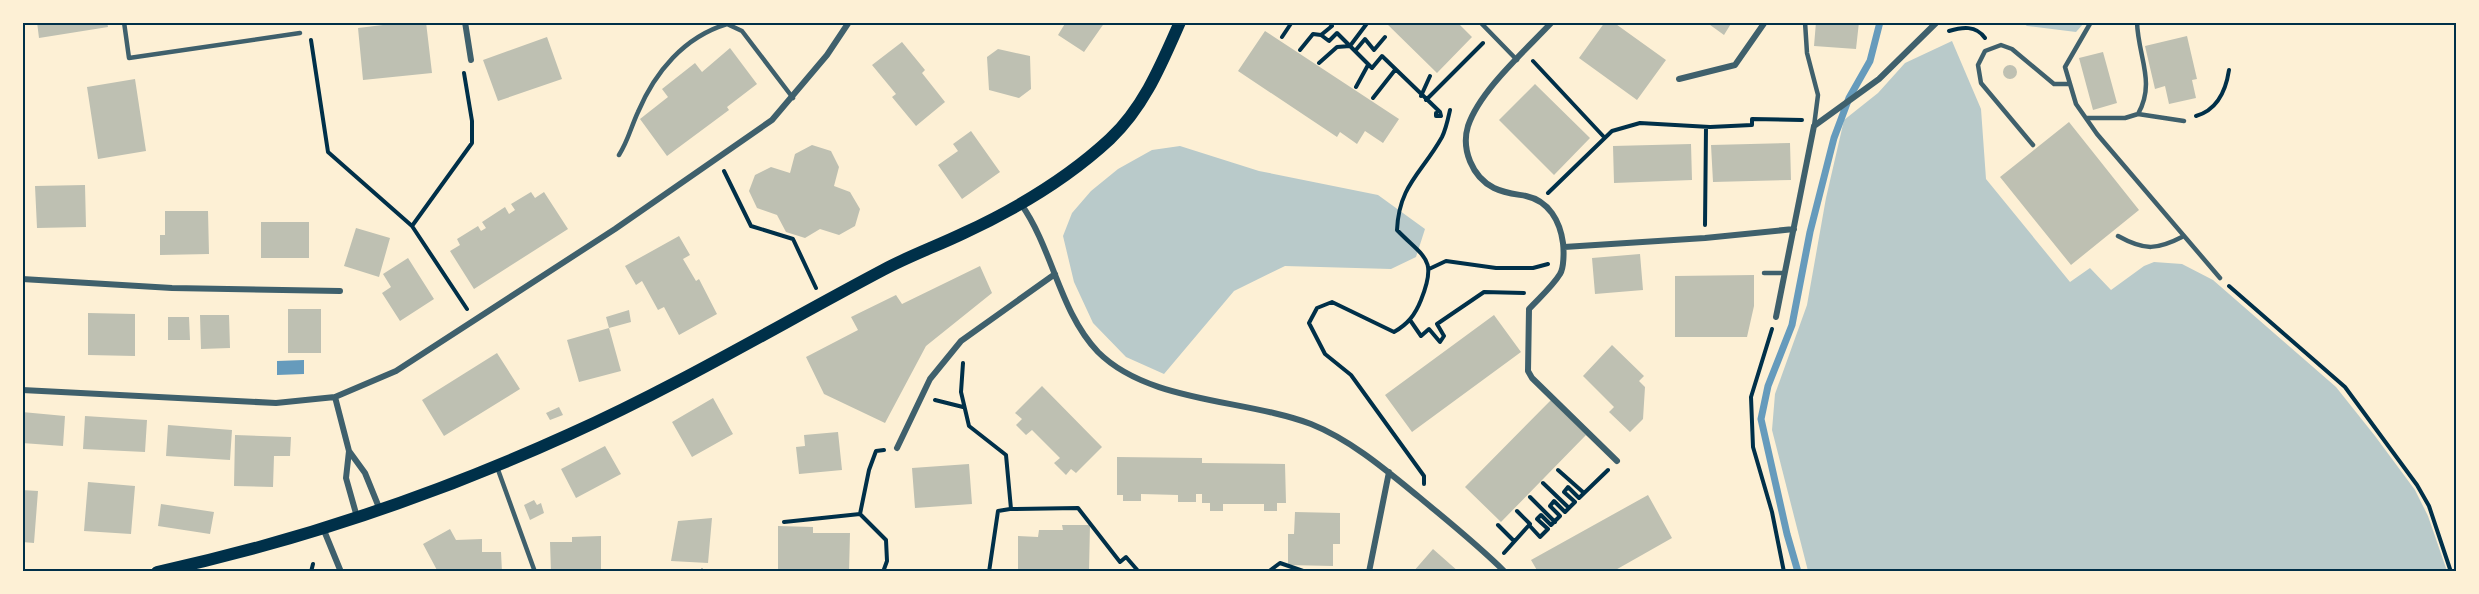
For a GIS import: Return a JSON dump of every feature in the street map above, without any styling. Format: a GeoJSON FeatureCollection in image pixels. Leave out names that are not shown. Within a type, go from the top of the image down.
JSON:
{"type":"FeatureCollection","features":[{"type":"Feature","properties":{"kind":"main road"},"geometry":{"type":"LineString","coordinates":[[157,572],[323,528],[380,510],[496,466],[651,395],[886,268],[965,233],[1021,204],[1088,159],[1130,118],[1145,96],[1180,22]]}},
{"type":"Feature","properties":{"kind":"street"},"geometry":{"type":"LineString","coordinates":[[465,22],[471,60]]}},
{"type":"Feature","properties":{"kind":"street"},"geometry":{"type":"LineString","coordinates":[[22,390],[276,403],[335,397],[396,371],[696,174],[772,120],[793,98],[849,22]]}},
{"type":"Feature","properties":{"kind":"street"},"geometry":{"type":"LineString","coordinates":[[1552,22],[1473,114],[1465,139],[1472,166],[1482,179],[1495,189],[1529,197],[1554,215],[1560,228],[1564,247],[1562,273],[1529,309],[1528,371],[1532,378],[1617,461]]}},
{"type":"Feature","properties":{"kind":"street"},"geometry":{"type":"LineString","coordinates":[[1679,79],[1735,65],[1765,22]]}},
{"type":"Feature","properties":{"kind":"street"},"geometry":{"type":"LineString","coordinates":[[1776,317],[1815,123],[1829,116],[1866,88],[1937,22]]}},
{"type":"Feature","properties":{"kind":"street"},"geometry":{"type":"LineString","coordinates":[[1021,204],[1034,225],[1080,329],[1098,351],[1125,372],[1169,388],[1311,424],[1330,433],[1389,472],[1479,545],[1505,572]]}},
{"type":"Feature","properties":{"kind":"street"},"geometry":{"type":"LineString","coordinates":[[1564,247],[1705,238],[1794,229]]}},
{"type":"Feature","properties":{"kind":"street"},"geometry":{"type":"LineString","coordinates":[[897,448],[930,378],[962,340],[1055,274]]}},
{"type":"Feature","properties":{"kind":"street"},"geometry":{"type":"LineString","coordinates":[[22,279],[172,288],[340,291]]}},
{"type":"Feature","properties":{"kind":"street"},"geometry":{"type":"LineString","coordinates":[[335,397],[349,452],[346,478],[357,517]]}},
{"type":"Feature","properties":{"kind":"street"},"geometry":{"type":"LineString","coordinates":[[349,452],[365,473],[380,510]]}},
{"type":"Feature","properties":{"kind":"street"},"geometry":{"type":"LineString","coordinates":[[1369,572],[1389,472]]}},
{"type":"Feature","properties":{"kind":"street"},"geometry":{"type":"LineString","coordinates":[[323,528],[341,572]]}},
{"type":"Feature","properties":{"kind":"lane"},"geometry":{"type":"LineString","coordinates":[[124,22],[129,58],[300,33]]}},
{"type":"Feature","properties":{"kind":"lane"},"geometry":{"type":"LineString","coordinates":[[1805,22],[1808,53],[1818,94],[1815,123]]}},
{"type":"Feature","properties":{"kind":"lane"},"geometry":{"type":"LineString","coordinates":[[2091,22],[2065,67],[2076,104],[2220,279]]}},
{"type":"Feature","properties":{"kind":"lane"},"geometry":{"type":"LineString","coordinates":[[2137,22],[2148,89],[2138,114]]}},
{"type":"Feature","properties":{"kind":"lane"},"geometry":{"type":"LineString","coordinates":[[620,155],[639,109],[667,62],[711,28],[727,24],[742,31],[793,98]]}},
{"type":"Feature","properties":{"kind":"lane"},"geometry":{"type":"LineString","coordinates":[[1480,24],[1517,60]]}},
{"type":"Feature","properties":{"kind":"lane"},"geometry":{"type":"LineString","coordinates":[[2033,145],[1981,83],[1978,65],[1986,51],[2001,45],[2012,49],[2054,84],[2070,84]]}},
{"type":"Feature","properties":{"kind":"lane"},"geometry":{"type":"LineString","coordinates":[[2086,118],[2125,118],[2138,114],[2184,120]]}},
{"type":"Feature","properties":{"kind":"lane"},"geometry":{"type":"LineString","coordinates":[[2118,236],[2137,247],[2162,247],[2184,236]]}},
{"type":"Feature","properties":{"kind":"lane"},"geometry":{"type":"LineString","coordinates":[[1764,273],[1785,273]]}},
{"type":"Feature","properties":{"kind":"lane"},"geometry":{"type":"LineString","coordinates":[[496,466],[535,572]]}},
{"type":"Feature","properties":{"kind":"path"},"geometry":{"type":"LineString","coordinates":[[1282,37],[1292,22]]}},
{"type":"Feature","properties":{"kind":"path"},"geometry":{"type":"LineString","coordinates":[[1319,63],[1337,47],[1350,46],[1368,22]]}},
{"type":"Feature","properties":{"kind":"path"},"geometry":{"type":"LineString","coordinates":[[1322,36],[1332,24]]}},
{"type":"Feature","properties":{"kind":"path"},"geometry":{"type":"LineString","coordinates":[[1946,33],[1963,27],[1977,30],[1992,47]]}},
{"type":"Feature","properties":{"kind":"path"},"geometry":{"type":"LineString","coordinates":[[300,33],[310,31],[328,152],[412,226],[474,320]]}},
{"type":"Feature","properties":{"kind":"path"},"geometry":{"type":"LineString","coordinates":[[1300,50],[1313,34],[1329,41],[1337,33],[1372,68],[1382,56],[1443,117]]}},
{"type":"Feature","properties":{"kind":"path"},"geometry":{"type":"LineString","coordinates":[[1355,51],[1365,39],[1374,50],[1385,37]]}},
{"type":"Feature","properties":{"kind":"path"},"geometry":{"type":"LineString","coordinates":[[1426,100],[1480,46]]}},
{"type":"Feature","properties":{"kind":"path"},"geometry":{"type":"LineString","coordinates":[[1530,59],[1604,137]]}},
{"type":"Feature","properties":{"kind":"path"},"geometry":{"type":"LineString","coordinates":[[412,226],[472,143],[472,121],[463,65],[471,60]]}},
{"type":"Feature","properties":{"kind":"path"},"geometry":{"type":"LineString","coordinates":[[1356,87],[1368,65]]}},
{"type":"Feature","properties":{"kind":"path"},"geometry":{"type":"LineString","coordinates":[[1373,98],[1395,70]]}},
{"type":"Feature","properties":{"kind":"path"},"geometry":{"type":"LineString","coordinates":[[2184,120],[2201,115],[2217,102],[2226,88],[2229,70]]}},
{"type":"Feature","properties":{"kind":"path"},"geometry":{"type":"LineString","coordinates":[[1421,96],[1430,76]]}},
{"type":"Feature","properties":{"kind":"path"},"geometry":{"type":"LineString","coordinates":[[1424,487],[1424,476],[1352,375],[1325,354],[1309,323],[1317,308],[1332,302],[1394,332],[1410,321],[1430,278],[1429,269],[1418,249],[1397,230],[1398,207],[1408,186],[1443,136],[1450,110]]}},
{"type":"Feature","properties":{"kind":"path"},"geometry":{"type":"LineString","coordinates":[[1545,196],[1612,130],[1640,123],[1706,127],[1752,125],[1752,119],[1815,123]]}},
{"type":"Feature","properties":{"kind":"path"},"geometry":{"type":"LineString","coordinates":[[1705,238],[1706,127]]}},
{"type":"Feature","properties":{"kind":"path"},"geometry":{"type":"LineString","coordinates":[[724,171],[751,226],[792,239],[816,289]]}},
{"type":"Feature","properties":{"kind":"path"},"geometry":{"type":"LineString","coordinates":[[1429,269],[1446,261],[1496,268],[1533,268],[1549,263]]}},
{"type":"Feature","properties":{"kind":"path"},"geometry":{"type":"LineString","coordinates":[[2220,279],[2345,387],[2417,485],[2429,506],[2451,572]]}},
{"type":"Feature","properties":{"kind":"path"},"geometry":{"type":"LineString","coordinates":[[1410,321],[1421,336],[1429,329],[1440,342],[1444,336],[1437,324],[1484,292],[1543,293]]}},
{"type":"Feature","properties":{"kind":"path"},"geometry":{"type":"LineString","coordinates":[[1776,317],[1751,397],[1753,447],[1772,513],[1784,572]]}},
{"type":"Feature","properties":{"kind":"path"},"geometry":{"type":"LineString","coordinates":[[962,340],[963,407],[969,426],[1006,455],[1011,509]]}},
{"type":"Feature","properties":{"kind":"path"},"geometry":{"type":"LineString","coordinates":[[921,396],[963,407]]}},
{"type":"Feature","properties":{"kind":"path"},"geometry":{"type":"LineString","coordinates":[[860,514],[869,470],[876,451],[897,448]]}},
{"type":"Feature","properties":{"kind":"path"},"geometry":{"type":"LineString","coordinates":[[1558,470],[1584,494]]}},
{"type":"Feature","properties":{"kind":"path"},"geometry":{"type":"LineString","coordinates":[[1517,511],[1540,537],[1548,529],[1537,519],[1541,515],[1551,525],[1560,516],[1550,506],[1554,501],[1565,512],[1575,502],[1564,492],[1568,487],[1579,498],[1607,470]]}},
{"type":"Feature","properties":{"kind":"path"},"geometry":{"type":"LineString","coordinates":[[1543,483],[1569,508]]}},
{"type":"Feature","properties":{"kind":"path"},"geometry":{"type":"LineString","coordinates":[[1530,497],[1555,522]]}},
{"type":"Feature","properties":{"kind":"path"},"geometry":{"type":"LineString","coordinates":[[989,572],[998,512],[1011,509],[1078,508],[1120,562],[1126,557],[1139,572]]}},
{"type":"Feature","properties":{"kind":"path"},"geometry":{"type":"LineString","coordinates":[[784,522],[860,514]]}},
{"type":"Feature","properties":{"kind":"path"},"geometry":{"type":"LineString","coordinates":[[860,514],[886,540],[887,561],[883,572]]}},
{"type":"Feature","properties":{"kind":"path"},"geometry":{"type":"LineString","coordinates":[[1498,525],[1515,540],[1528,525]]}},
{"type":"Feature","properties":{"kind":"path"},"geometry":{"type":"LineString","coordinates":[[1268,572],[1280,563],[1306,572]]}},
{"type":"Feature","properties":{"kind":"path"},"geometry":{"type":"LineString","coordinates":[[311,572],[313,564]]}},
{"type":"Feature","properties":{"kind":"shaded area"},"geometry":{"type":"Polygon","coordinates":[[[2023,23],[2084,23],[2076,32],[2027,26],[2023,23]]]}},
{"type":"Feature","properties":{"kind":"shaded area"},"geometry":{"type":"Polygon","coordinates":[[[1952,41],[1981,109],[1986,179],[2070,282],[2090,268],[2111,290],[2144,266],[2154,262],[2182,264],[2213,280],[2336,387],[2415,490],[2428,516],[2447,571],[1808,571],[1772,430],[1775,394],[1807,305],[1826,198],[1844,120],[1878,93],[1905,63],[1952,41]]]}},
{"type":"Feature","properties":{"kind":"shaded area"},"geometry":{"type":"Polygon","coordinates":[[[1180,146],[1259,171],[1378,195],[1425,229],[1416,257],[1391,269],[1285,266],[1234,291],[1164,374],[1126,357],[1093,323],[1074,282],[1063,236],[1072,213],[1091,191],[1118,169],[1152,150],[1180,146]]]}},
{"type":"Feature","properties":{"kind":"water"},"geometry":{"type":"Polygon","coordinates":[[[304,360],[304,374],[277,375],[277,361],[304,360]]]}},
{"type":"Feature","properties":{"kind":"building"},"geometry":{"type":"Polygon","coordinates":[[[37,22],[107,22],[108,27],[39,38],[37,22]]]}},
{"type":"Feature","properties":{"kind":"building"},"geometry":{"type":"Polygon","coordinates":[[[426,22],[432,73],[363,80],[358,28],[426,22]]]}},
{"type":"Feature","properties":{"kind":"building"},"geometry":{"type":"Polygon","coordinates":[[[1066,22],[1105,22],[1084,52],[1058,35],[1066,22]]]}},
{"type":"Feature","properties":{"kind":"building"},"geometry":{"type":"Polygon","coordinates":[[[1385,22],[1457,22],[1472,37],[1437,73],[1385,22]]]}},
{"type":"Feature","properties":{"kind":"building"},"geometry":{"type":"Polygon","coordinates":[[[1605,22],[1613,22],[1666,60],[1637,100],[1579,58],[1605,22]]]}},
{"type":"Feature","properties":{"kind":"building"},"geometry":{"type":"Polygon","coordinates":[[[1706,22],[1732,22],[1724,35],[1706,22]]]}},
{"type":"Feature","properties":{"kind":"building"},"geometry":{"type":"Polygon","coordinates":[[[1816,22],[1859,22],[1856,49],[1814,46],[1816,22]]]}},
{"type":"Feature","properties":{"kind":"building"},"geometry":{"type":"Polygon","coordinates":[[[1265,31],[1399,119],[1383,143],[1365,131],[1357,144],[1340,132],[1337,137],[1238,71],[1265,31]]]}},
{"type":"Feature","properties":{"kind":"building"},"geometry":{"type":"Polygon","coordinates":[[[2187,36],[2197,79],[2192,80],[2196,98],[2169,104],[2165,86],[2155,89],[2145,46],[2187,36]]]}},
{"type":"Feature","properties":{"kind":"building"},"geometry":{"type":"Polygon","coordinates":[[[547,37],[562,79],[498,101],[483,60],[547,37]]]}},
{"type":"Feature","properties":{"kind":"building"},"geometry":{"type":"Polygon","coordinates":[[[902,42],[925,70],[922,73],[945,102],[916,126],[892,97],[896,94],[872,65],[902,42]]]}},
{"type":"Feature","properties":{"kind":"building"},"geometry":{"type":"Polygon","coordinates":[[[730,48],[757,84],[727,107],[729,110],[667,156],[640,119],[668,97],[662,89],[695,63],[702,72],[730,48]]]}},
{"type":"Feature","properties":{"kind":"building"},"geometry":{"type":"Polygon","coordinates":[[[998,49],[1030,56],[1031,89],[1019,98],[989,90],[987,57],[998,49]]]}},
{"type":"Feature","properties":{"kind":"building"},"geometry":{"type":"Polygon","coordinates":[[[2103,52],[2117,103],[2093,110],[2079,58],[2103,52]]]}},
{"type":"Feature","properties":{"kind":"building"},"geometry":{"type":"Polygon","coordinates":[[[2007,65],[2013,65],[2017,72],[2013,79],[2007,79],[2003,75],[2003,69],[2007,65]]]}},
{"type":"Feature","properties":{"kind":"building"},"geometry":{"type":"Polygon","coordinates":[[[135,79],[146,151],[98,159],[87,87],[135,79]]]}},
{"type":"Feature","properties":{"kind":"building"},"geometry":{"type":"Polygon","coordinates":[[[1535,84],[1590,138],[1554,175],[1499,120],[1535,84]]]}},
{"type":"Feature","properties":{"kind":"building"},"geometry":{"type":"Polygon","coordinates":[[[2069,122],[2139,210],[2071,265],[2000,177],[2069,122]]]}},
{"type":"Feature","properties":{"kind":"building"},"geometry":{"type":"Polygon","coordinates":[[[971,131],[1000,172],[962,199],[938,165],[958,151],[953,144],[971,131]]]}},
{"type":"Feature","properties":{"kind":"building"},"geometry":{"type":"Polygon","coordinates":[[[1790,143],[1791,180],[1713,182],[1711,145],[1790,143]]]}},
{"type":"Feature","properties":{"kind":"building"},"geometry":{"type":"Polygon","coordinates":[[[1691,144],[1692,180],[1614,183],[1613,146],[1691,144]]]}},
{"type":"Feature","properties":{"kind":"building"},"geometry":{"type":"Polygon","coordinates":[[[812,145],[831,151],[839,167],[834,186],[850,192],[860,209],[855,226],[839,235],[820,229],[805,238],[786,232],[777,215],[757,208],[749,191],[755,175],[771,167],[790,173],[795,154],[812,145]]]}},
{"type":"Feature","properties":{"kind":"building"},"geometry":{"type":"Polygon","coordinates":[[[85,185],[86,227],[37,228],[35,186],[85,185]]]}},
{"type":"Feature","properties":{"kind":"building"},"geometry":{"type":"Polygon","coordinates":[[[531,192],[535,198],[544,192],[568,229],[474,289],[450,251],[460,245],[457,239],[478,226],[481,231],[486,228],[482,222],[505,207],[509,214],[515,210],[511,204],[531,192]]]}},
{"type":"Feature","properties":{"kind":"building"},"geometry":{"type":"Polygon","coordinates":[[[165,211],[208,211],[209,254],[160,255],[160,235],[165,235],[165,211]]]}},
{"type":"Feature","properties":{"kind":"building"},"geometry":{"type":"Polygon","coordinates":[[[261,222],[309,222],[309,258],[261,258],[261,222]]]}},
{"type":"Feature","properties":{"kind":"building"},"geometry":{"type":"Polygon","coordinates":[[[356,228],[390,238],[379,277],[344,266],[356,228]]]}},
{"type":"Feature","properties":{"kind":"building"},"geometry":{"type":"Polygon","coordinates":[[[679,236],[690,255],[683,259],[696,281],[699,279],[717,314],[679,335],[664,307],[658,310],[642,281],[636,285],[625,266],[679,236]]]}},
{"type":"Feature","properties":{"kind":"building"},"geometry":{"type":"Polygon","coordinates":[[[1640,254],[1643,290],[1595,294],[1592,258],[1640,254]]]}},
{"type":"Feature","properties":{"kind":"building"},"geometry":{"type":"Polygon","coordinates":[[[408,258],[434,299],[400,321],[382,293],[391,287],[383,274],[408,258]]]}},
{"type":"Feature","properties":{"kind":"building"},"geometry":{"type":"Polygon","coordinates":[[[980,266],[992,293],[926,346],[885,423],[824,394],[806,357],[858,330],[851,317],[896,295],[902,304],[980,266]]]}},
{"type":"Feature","properties":{"kind":"building"},"geometry":{"type":"Polygon","coordinates":[[[1754,275],[1754,306],[1747,337],[1675,337],[1675,276],[1754,275]]]}},
{"type":"Feature","properties":{"kind":"building"},"geometry":{"type":"Polygon","coordinates":[[[288,309],[321,309],[321,353],[288,353],[288,309]]]}},
{"type":"Feature","properties":{"kind":"building"},"geometry":{"type":"Polygon","coordinates":[[[629,310],[631,322],[609,328],[606,317],[629,310]]]}},
{"type":"Feature","properties":{"kind":"building"},"geometry":{"type":"Polygon","coordinates":[[[88,313],[135,314],[135,356],[88,355],[88,313]]]}},
{"type":"Feature","properties":{"kind":"building"},"geometry":{"type":"Polygon","coordinates":[[[200,315],[229,315],[230,348],[201,349],[200,315]]]}},
{"type":"Feature","properties":{"kind":"building"},"geometry":{"type":"Polygon","coordinates":[[[1494,315],[1521,352],[1412,432],[1385,395],[1494,315]]]}},
{"type":"Feature","properties":{"kind":"building"},"geometry":{"type":"Polygon","coordinates":[[[168,317],[189,317],[190,340],[168,340],[168,317]]]}},
{"type":"Feature","properties":{"kind":"building"},"geometry":{"type":"Polygon","coordinates":[[[609,328],[621,371],[579,382],[567,340],[609,328]]]}},
{"type":"Feature","properties":{"kind":"building"},"geometry":{"type":"Polygon","coordinates":[[[1612,345],[1644,376],[1639,381],[1645,387],[1643,419],[1630,432],[1609,412],[1614,407],[1583,376],[1612,345]]]}},
{"type":"Feature","properties":{"kind":"building"},"geometry":{"type":"Polygon","coordinates":[[[497,353],[520,389],[444,436],[422,400],[497,353]]]}},
{"type":"Feature","properties":{"kind":"building"},"geometry":{"type":"Polygon","coordinates":[[[1042,386],[1102,447],[1076,473],[1071,469],[1066,475],[1054,463],[1060,458],[1032,430],[1026,435],[1016,425],[1022,419],[1015,413],[1042,386]]]}},
{"type":"Feature","properties":{"kind":"building"},"geometry":{"type":"Polygon","coordinates":[[[713,398],[733,434],[692,457],[672,422],[713,398]]]}},
{"type":"Feature","properties":{"kind":"building"},"geometry":{"type":"Polygon","coordinates":[[[1551,400],[1586,435],[1501,522],[1465,487],[1551,400]]]}},
{"type":"Feature","properties":{"kind":"building"},"geometry":{"type":"Polygon","coordinates":[[[559,407],[563,415],[550,420],[546,413],[559,407]]]}},
{"type":"Feature","properties":{"kind":"building"},"geometry":{"type":"Polygon","coordinates":[[[22,412],[65,416],[63,446],[22,443],[22,412]]]}},
{"type":"Feature","properties":{"kind":"building"},"geometry":{"type":"Polygon","coordinates":[[[85,416],[147,420],[145,452],[83,449],[85,416]]]}},
{"type":"Feature","properties":{"kind":"building"},"geometry":{"type":"Polygon","coordinates":[[[168,425],[232,430],[230,460],[166,456],[168,425]]]}},
{"type":"Feature","properties":{"kind":"building"},"geometry":{"type":"Polygon","coordinates":[[[838,432],[842,470],[799,474],[796,447],[805,446],[804,435],[838,432]]]}},
{"type":"Feature","properties":{"kind":"building"},"geometry":{"type":"Polygon","coordinates":[[[235,435],[291,437],[290,456],[274,456],[273,487],[234,486],[235,435]]]}},
{"type":"Feature","properties":{"kind":"building"},"geometry":{"type":"Polygon","coordinates":[[[605,446],[621,474],[576,498],[561,469],[605,446]]]}},
{"type":"Feature","properties":{"kind":"building"},"geometry":{"type":"Polygon","coordinates":[[[1117,457],[1202,458],[1202,463],[1285,464],[1286,503],[1277,503],[1277,511],[1264,511],[1264,504],[1223,504],[1223,511],[1210,511],[1210,503],[1202,503],[1202,494],[1196,494],[1196,502],[1178,502],[1178,495],[1141,494],[1141,501],[1123,501],[1123,495],[1117,495],[1117,457]]]}},
{"type":"Feature","properties":{"kind":"building"},"geometry":{"type":"Polygon","coordinates":[[[969,464],[972,504],[915,508],[912,468],[969,464]]]}},
{"type":"Feature","properties":{"kind":"building"},"geometry":{"type":"Polygon","coordinates":[[[88,482],[135,486],[131,534],[84,531],[88,482]]]}},
{"type":"Feature","properties":{"kind":"building"},"geometry":{"type":"Polygon","coordinates":[[[22,490],[38,491],[34,543],[22,542],[22,490]]]}},
{"type":"Feature","properties":{"kind":"building"},"geometry":{"type":"Polygon","coordinates":[[[1648,495],[1672,538],[1612,572],[1538,572],[1531,560],[1648,495]]]}},
{"type":"Feature","properties":{"kind":"building"},"geometry":{"type":"Polygon","coordinates":[[[534,500],[537,505],[541,503],[544,513],[530,520],[524,505],[534,500]]]}},
{"type":"Feature","properties":{"kind":"building"},"geometry":{"type":"Polygon","coordinates":[[[161,504],[214,512],[210,534],[158,526],[161,504]]]}},
{"type":"Feature","properties":{"kind":"building"},"geometry":{"type":"Polygon","coordinates":[[[1295,512],[1340,513],[1340,544],[1333,544],[1333,566],[1288,565],[1288,534],[1294,534],[1295,512]]]}},
{"type":"Feature","properties":{"kind":"building"},"geometry":{"type":"Polygon","coordinates":[[[712,518],[708,563],[671,561],[678,521],[712,518]]]}},
{"type":"Feature","properties":{"kind":"building"},"geometry":{"type":"Polygon","coordinates":[[[1062,525],[1090,525],[1089,571],[1018,572],[1018,536],[1038,537],[1039,530],[1063,530],[1062,525]]]}},
{"type":"Feature","properties":{"kind":"building"},"geometry":{"type":"Polygon","coordinates":[[[778,526],[813,527],[813,533],[850,533],[849,572],[778,569],[778,526]]]}},
{"type":"Feature","properties":{"kind":"building"},"geometry":{"type":"Polygon","coordinates":[[[450,529],[456,540],[482,539],[482,552],[501,552],[502,572],[438,572],[423,544],[450,529]]]}},
{"type":"Feature","properties":{"kind":"building"},"geometry":{"type":"Polygon","coordinates":[[[601,536],[601,572],[551,572],[550,542],[572,542],[572,537],[601,536]]]}},
{"type":"Feature","properties":{"kind":"building"},"geometry":{"type":"Polygon","coordinates":[[[1433,549],[1459,572],[1413,572],[1433,549]]]}},
{"type":"Feature","properties":{"kind":"waterway"},"geometry":{"type":"LineString","coordinates":[[1798,572],[1761,419],[1768,386],[1792,325],[1810,232],[1834,138],[1849,98],[1870,61],[1880,22]]}}]}
